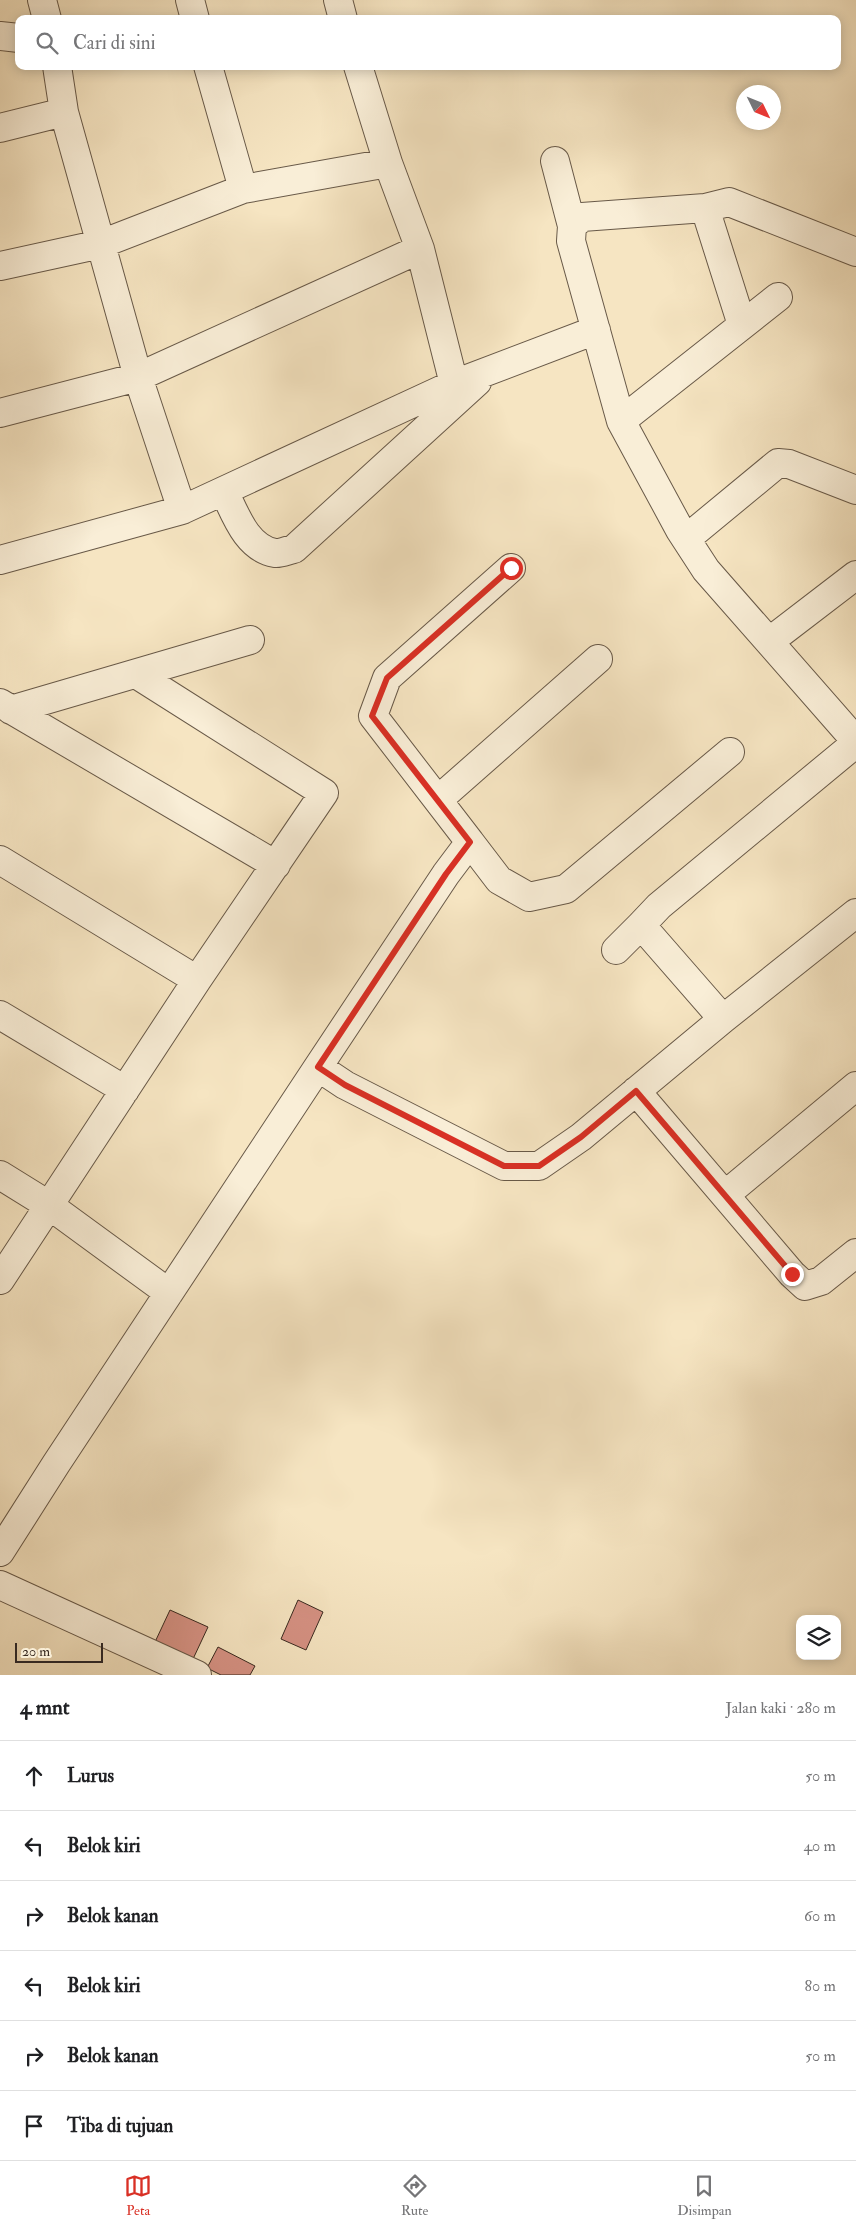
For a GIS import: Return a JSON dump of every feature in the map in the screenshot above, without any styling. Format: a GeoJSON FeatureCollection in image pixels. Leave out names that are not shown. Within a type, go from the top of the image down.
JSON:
{"type":"FeatureCollection","features":[{"type":"Feature","properties":{"kind":"street"},"geometry":{"type":"LineString","coordinates":[[42,0],[46,15]]}},
{"type":"Feature","properties":{"kind":"street"},"geometry":{"type":"LineString","coordinates":[[190,0],[194,15]]}},
{"type":"Feature","properties":{"kind":"street"},"geometry":{"type":"LineString","coordinates":[[338,0],[342,15]]}},
{"type":"Feature","properties":{"kind":"street"},"geometry":{"type":"LineString","coordinates":[[0,36],[15,38]]}},
{"type":"Feature","properties":{"kind":"street"},"geometry":{"type":"LineString","coordinates":[[58,70],[64,112],[100,244],[138,377],[182,510]]}},
{"type":"Feature","properties":{"kind":"street"},"geometry":{"type":"LineString","coordinates":[[209,70],[243,189]]}},
{"type":"Feature","properties":{"kind":"street"},"geometry":{"type":"LineString","coordinates":[[359,70],[388,163],[420,249],[454,384]]}},
{"type":"Feature","properties":{"kind":"street"},"geometry":{"type":"LineString","coordinates":[[0,128],[64,112]]}},
{"type":"Feature","properties":{"kind":"street"},"geometry":{"type":"LineString","coordinates":[[555,160],[572,226],[571,240],[621,422],[686,539],[706,570],[770,641],[856,742],[659,906],[616,950]]}},
{"type":"Feature","properties":{"kind":"street"},"geometry":{"type":"LineString","coordinates":[[0,266],[100,244],[243,189],[388,163]]}},
{"type":"Feature","properties":{"kind":"street"},"geometry":{"type":"LineString","coordinates":[[572,226],[582,217],[704,208],[729,202],[856,252]]}},
{"type":"Feature","properties":{"kind":"street"},"geometry":{"type":"LineString","coordinates":[[704,208],[742,325]]}},
{"type":"Feature","properties":{"kind":"street"},"geometry":{"type":"LineString","coordinates":[[0,413],[138,377],[420,249]]}},
{"type":"Feature","properties":{"kind":"street"},"geometry":{"type":"LineString","coordinates":[[621,422],[778,298]]}},
{"type":"Feature","properties":{"kind":"street"},"geometry":{"type":"LineString","coordinates":[[0,560],[182,510],[454,384],[596,330]]}},
{"type":"Feature","properties":{"kind":"street"},"geometry":{"type":"LineString","coordinates":[[224,491],[245,533],[261,548],[276,554],[294,549],[491,370]]}},
{"type":"Feature","properties":{"kind":"street"},"geometry":{"type":"LineString","coordinates":[[686,539],[778,463],[789,464],[856,490]]}},
{"type":"Feature","properties":{"kind":"street"},"geometry":{"type":"LineString","coordinates":[[511,568],[387,678],[372,716],[439,800],[499,880],[530,897],[566,889],[730,752]]}},
{"type":"Feature","properties":{"kind":"street"},"geometry":{"type":"LineString","coordinates":[[770,641],[856,575]]}},
{"type":"Feature","properties":{"kind":"street"},"geometry":{"type":"LineString","coordinates":[[5,707],[136,674],[250,640]]}},
{"type":"Feature","properties":{"kind":"street"},"geometry":{"type":"LineString","coordinates":[[439,800],[598,659]]}},
{"type":"Feature","properties":{"kind":"street"},"geometry":{"type":"LineString","coordinates":[[0,1280],[197,980],[324,793],[136,674]]}},
{"type":"Feature","properties":{"kind":"street"},"geometry":{"type":"LineString","coordinates":[[5,707],[276,866]]}},
{"type":"Feature","properties":{"kind":"street"},"geometry":{"type":"LineString","coordinates":[[2,1547],[446,874],[470,842]]}},
{"type":"Feature","properties":{"kind":"street"},"geometry":{"type":"LineString","coordinates":[[0,860],[197,980]]}},
{"type":"Feature","properties":{"kind":"street"},"geometry":{"type":"LineString","coordinates":[[318,1067],[345,1085],[504,1166],[539,1166],[581,1137],[856,913]]}},
{"type":"Feature","properties":{"kind":"street"},"geometry":{"type":"LineString","coordinates":[[641,925],[723,1020]]}},
{"type":"Feature","properties":{"kind":"street"},"geometry":{"type":"LineString","coordinates":[[0,1015],[125,1090]]}},
{"type":"Feature","properties":{"kind":"street"},"geometry":{"type":"LineString","coordinates":[[725,1195],[856,1086]]}},
{"type":"Feature","properties":{"kind":"street"},"geometry":{"type":"LineString","coordinates":[[636,1091],[792,1274],[805,1286],[821,1281],[856,1253]]}},
{"type":"Feature","properties":{"kind":"street"},"geometry":{"type":"LineString","coordinates":[[0,1175],[50,1206],[169,1293]]}},
{"type":"Feature","properties":{"kind":"street"},"geometry":{"type":"LineString","coordinates":[[0,1585],[197,1675]]}},
{"type":"Feature","properties":{"kind":"building"},"geometry":{"type":"Polygon","coordinates":[[[298,1600],[323,1612],[306,1650],[281,1639],[298,1600]]]}},
{"type":"Feature","properties":{"kind":"building"},"geometry":{"type":"Polygon","coordinates":[[[170,1610],[208,1627],[193,1659],[155,1642],[170,1610]]]}},
{"type":"Feature","properties":{"kind":"building"},"geometry":{"type":"Polygon","coordinates":[[[218,1647],[255,1666],[250,1675],[221,1675],[207,1668],[218,1647]]]}},
{"type":"Feature","properties":{"kind":"route"},"geometry":{"type":"LineString","coordinates":[[511,568],[387,678],[372,716],[470,842],[446,874],[318,1067],[345,1085],[504,1166],[539,1166],[581,1137],[636,1091],[792,1274]]}}]}
